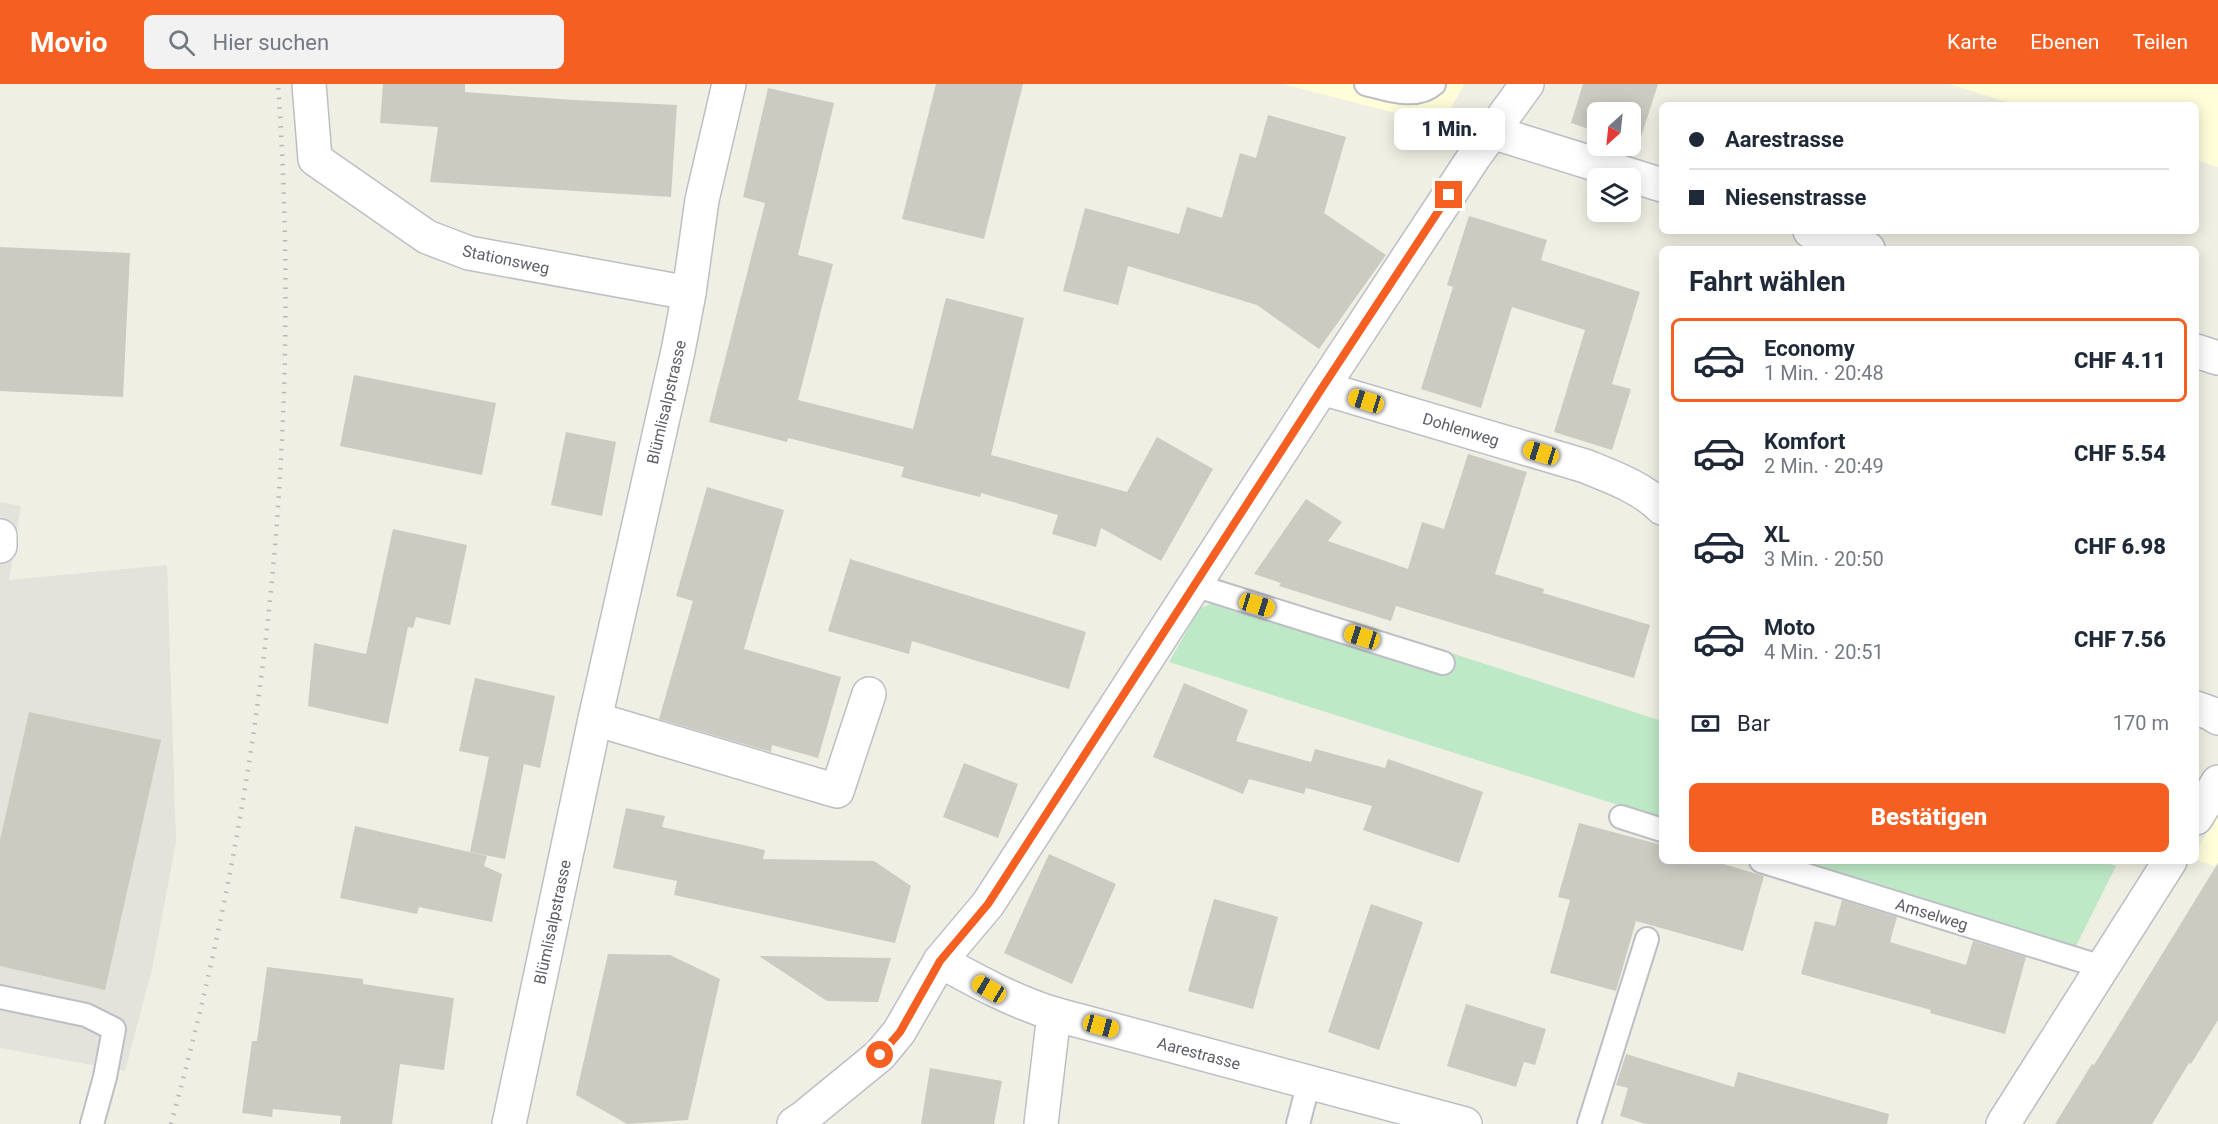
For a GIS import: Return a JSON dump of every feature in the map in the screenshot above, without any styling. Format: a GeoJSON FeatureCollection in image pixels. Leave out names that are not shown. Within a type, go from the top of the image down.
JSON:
{"type":"FeatureCollection","features":[{"type":"Feature","properties":{"kind":"street","name":"Stationsweg"},"geometry":{"type":"LineString","coordinates":[[309,84],[315,159],[427,237],[469,253],[689,293]]}},
{"type":"Feature","properties":{"kind":"street","name":"Blümlisalpstrasse"},"geometry":{"type":"LineString","coordinates":[[509,1124],[595,719],[676,363],[689,293],[702,200],[729,84]]}},
{"type":"Feature","properties":{"kind":"street"},"geometry":{"type":"LineString","coordinates":[[801,1122],[880,1055],[900,1032],[940,961],[988,904],[1322,388],[1492,132],[1527,84]]}},
{"type":"Feature","properties":{"kind":"street"},"geometry":{"type":"LineString","coordinates":[[1492,132],[1659,184]]}},
{"type":"Feature","properties":{"kind":"street"},"geometry":{"type":"LineString","coordinates":[[1820,234],[1858,246]]}},
{"type":"Feature","properties":{"kind":"street"},"geometry":{"type":"LineString","coordinates":[[2199,352],[2218,358]]}},
{"type":"Feature","properties":{"kind":"street","name":"Dohlenweg"},"geometry":{"type":"LineString","coordinates":[[1322,388],[1585,466],[1628,485],[1659,505]]}},
{"type":"Feature","properties":{"kind":"street"},"geometry":{"type":"LineString","coordinates":[[0,536],[0,546]]}},
{"type":"Feature","properties":{"kind":"street"},"geometry":{"type":"LineString","coordinates":[[595,719],[837,791],[868,694]]}},
{"type":"Feature","properties":{"kind":"street"},"geometry":{"type":"LineString","coordinates":[[2199,813],[2218,782]]}},
{"type":"Feature","properties":{"kind":"street"},"geometry":{"type":"LineString","coordinates":[[2003,1124],[2168,864]]}},
{"type":"Feature","properties":{"kind":"street","name":"Aarestrasse"},"geometry":{"type":"LineString","coordinates":[[940,961],[989,989],[1054,1014],[1466,1124]]}},
{"type":"Feature","properties":{"kind":"street"},"geometry":{"type":"LineString","coordinates":[[1041,1124],[1054,1014]]}},
{"type":"Feature","properties":{"kind":"lane"},"geometry":{"type":"LineString","coordinates":[[1366,84],[1400,93],[1427,90],[1434,84]]}},
{"type":"Feature","properties":{"kind":"lane"},"geometry":{"type":"LineString","coordinates":[[1194,585],[1443,663]]}},
{"type":"Feature","properties":{"kind":"lane"},"geometry":{"type":"LineString","coordinates":[[1621,817],[1659,829]]}},
{"type":"Feature","properties":{"kind":"lane","name":"Amselweg"},"geometry":{"type":"LineString","coordinates":[[1771,864],[2102,967]]}},
{"type":"Feature","properties":{"kind":"lane"},"geometry":{"type":"LineString","coordinates":[[1589,1124],[1647,939]]}},
{"type":"Feature","properties":{"kind":"lane"},"geometry":{"type":"LineString","coordinates":[[0,997],[86,1015],[114,1029],[105,1077],[92,1124]]}},
{"type":"Feature","properties":{"kind":"lane"},"geometry":{"type":"LineString","coordinates":[[1298,1124],[1309,1082]]}},
{"type":"Feature","properties":{"kind":"shaded area"},"geometry":{"type":"Polygon","coordinates":[[[1283,84],[1464,84],[1442,125],[1283,84]]]}},
{"type":"Feature","properties":{"kind":"shaded area"},"geometry":{"type":"Polygon","coordinates":[[[1949,84],[2218,84],[2218,167],[2199,161],[2199,102],[2007,102],[1949,84]]]}},
{"type":"Feature","properties":{"kind":"shaded area"},"geometry":{"type":"Polygon","coordinates":[[[0,502],[21,506],[9,580],[167,565],[176,842],[152,969],[125,1071],[0,1048],[0,502]]]}},
{"type":"Feature","properties":{"kind":"shaded area"},"geometry":{"type":"Polygon","coordinates":[[[1211,604],[1222,605],[1441,673],[1448,652],[1659,720],[1659,818],[1169,662],[1200,608],[1211,604]]]}},
{"type":"Feature","properties":{"kind":"shaded area"},"geometry":{"type":"Polygon","coordinates":[[[2218,813],[2218,867],[2199,861],[2199,846],[2218,813]]]}},
{"type":"Feature","properties":{"kind":"shaded area"},"geometry":{"type":"Polygon","coordinates":[[[1804,864],[2110,864],[2116,866],[2074,950],[1804,864]]]}},
{"type":"Feature","properties":{"kind":"building"},"geometry":{"type":"Polygon","coordinates":[[[383,84],[465,84],[465,92],[677,105],[671,197],[430,182],[438,127],[380,123],[383,84]]]}},
{"type":"Feature","properties":{"kind":"building"},"geometry":{"type":"Polygon","coordinates":[[[936,84],[1023,84],[984,239],[902,219],[936,84]]]}},
{"type":"Feature","properties":{"kind":"building"},"geometry":{"type":"Polygon","coordinates":[[[1583,84],[1658,84],[1641,137],[1641,102],[1587,102],[1587,128],[1571,123],[1583,84]]]}},
{"type":"Feature","properties":{"kind":"building"},"geometry":{"type":"Polygon","coordinates":[[[768,88],[834,103],[798,255],[833,264],[798,400],[913,429],[946,298],[1024,318],[991,455],[1127,492],[1157,437],[1213,469],[1161,561],[1101,528],[1096,547],[1052,534],[1058,515],[981,493],[980,497],[901,477],[904,467],[788,438],[787,442],[709,422],[765,203],[743,197],[768,88]]]}},
{"type":"Feature","properties":{"kind":"building"},"geometry":{"type":"Polygon","coordinates":[[[1268,115],[1346,137],[1324,213],[1386,255],[1319,349],[1257,305],[1128,266],[1118,305],[1063,291],[1085,208],[1179,234],[1187,207],[1222,218],[1240,153],[1256,158],[1268,115]]]}},
{"type":"Feature","properties":{"kind":"building"},"geometry":{"type":"Polygon","coordinates":[[[1469,216],[1547,240],[1541,260],[1640,292],[1612,384],[1631,389],[1612,450],[1554,432],[1585,330],[1512,307],[1481,408],[1421,389],[1453,287],[1447,285],[1469,216]]]}},
{"type":"Feature","properties":{"kind":"building"},"geometry":{"type":"Polygon","coordinates":[[[0,247],[130,253],[123,397],[0,391],[0,247]]]}},
{"type":"Feature","properties":{"kind":"building"},"geometry":{"type":"Polygon","coordinates":[[[354,375],[496,403],[482,475],[340,446],[354,375]]]}},
{"type":"Feature","properties":{"kind":"building"},"geometry":{"type":"Polygon","coordinates":[[[566,432],[616,442],[602,516],[551,505],[566,432]]]}},
{"type":"Feature","properties":{"kind":"building"},"geometry":{"type":"Polygon","coordinates":[[[1468,454],[1527,472],[1495,574],[1544,589],[1543,593],[1650,625],[1634,678],[1396,606],[1391,621],[1279,586],[1281,583],[1254,574],[1306,499],[1342,522],[1328,541],[1408,569],[1422,522],[1444,529],[1468,454]]]}},
{"type":"Feature","properties":{"kind":"building"},"geometry":{"type":"Polygon","coordinates":[[[707,487],[784,510],[744,649],[841,677],[818,758],[772,745],[771,752],[659,719],[693,601],[676,596],[707,487]]]}},
{"type":"Feature","properties":{"kind":"building"},"geometry":{"type":"Polygon","coordinates":[[[393,529],[467,545],[450,625],[416,617],[413,628],[408,627],[388,724],[308,706],[314,643],[366,654],[393,529]]]}},
{"type":"Feature","properties":{"kind":"building"},"geometry":{"type":"Polygon","coordinates":[[[850,559],[1086,632],[1069,689],[912,641],[909,654],[828,631],[850,559]]]}},
{"type":"Feature","properties":{"kind":"building"},"geometry":{"type":"Polygon","coordinates":[[[475,678],[555,696],[540,768],[524,764],[505,859],[470,852],[489,757],[459,751],[475,678]]]}},
{"type":"Feature","properties":{"kind":"building"},"geometry":{"type":"Polygon","coordinates":[[[1184,683],[1248,710],[1236,741],[1311,762],[1315,749],[1385,768],[1388,759],[1483,792],[1459,863],[1363,830],[1372,806],[1306,788],[1304,794],[1249,779],[1243,794],[1153,757],[1184,683]]]}},
{"type":"Feature","properties":{"kind":"building"},"geometry":{"type":"Polygon","coordinates":[[[29,712],[161,740],[105,990],[0,966],[0,840],[29,712]]]}},
{"type":"Feature","properties":{"kind":"building"},"geometry":{"type":"Polygon","coordinates":[[[964,763],[1018,784],[998,838],[943,817],[964,763]]]}},
{"type":"Feature","properties":{"kind":"building"},"geometry":{"type":"Polygon","coordinates":[[[626,808],[665,816],[662,827],[765,850],[763,859],[874,861],[911,886],[895,943],[674,895],[677,881],[613,868],[626,808]]]}},
{"type":"Feature","properties":{"kind":"building"},"geometry":{"type":"Polygon","coordinates":[[[1579,823],[1659,844],[1659,864],[1723,864],[1764,876],[1743,951],[1636,921],[1616,991],[1550,973],[1570,900],[1558,897],[1579,823]]]}},
{"type":"Feature","properties":{"kind":"building"},"geometry":{"type":"Polygon","coordinates":[[[355,826],[487,856],[484,866],[502,874],[492,922],[419,907],[417,914],[340,898],[355,826]]]}},
{"type":"Feature","properties":{"kind":"building"},"geometry":{"type":"Polygon","coordinates":[[[1049,854],[1116,884],[1072,984],[1004,953],[1049,854]]]}},
{"type":"Feature","properties":{"kind":"building"},"geometry":{"type":"Polygon","coordinates":[[[2218,863],[2218,1020],[2191,1064],[2189,1063],[2152,1124],[2055,1124],[2092,1064],[2094,1065],[2218,863]]]}},
{"type":"Feature","properties":{"kind":"building"},"geometry":{"type":"Polygon","coordinates":[[[1214,899],[1278,917],[1253,1009],[1188,991],[1214,899]]]}},
{"type":"Feature","properties":{"kind":"building"},"geometry":{"type":"Polygon","coordinates":[[[1842,900],[1897,917],[1890,942],[1966,965],[1973,941],[2026,957],[2005,1034],[1930,1013],[1931,1010],[1801,974],[1815,921],[1835,926],[1842,900]]]}},
{"type":"Feature","properties":{"kind":"building"},"geometry":{"type":"Polygon","coordinates":[[[1371,904],[1423,922],[1379,1050],[1328,1032],[1371,904]]]}},
{"type":"Feature","properties":{"kind":"building"},"geometry":{"type":"Polygon","coordinates":[[[608,954],[670,955],[720,979],[688,1120],[627,1124],[576,1095],[608,954]]]}},
{"type":"Feature","properties":{"kind":"building"},"geometry":{"type":"Polygon","coordinates":[[[759,956],[891,958],[878,1002],[827,1001],[759,956]]]}},
{"type":"Feature","properties":{"kind":"building"},"geometry":{"type":"Polygon","coordinates":[[[267,967],[363,979],[363,984],[454,998],[444,1070],[400,1064],[392,1124],[340,1124],[341,1116],[273,1109],[272,1117],[242,1113],[252,1041],[257,1041],[267,967]]]}},
{"type":"Feature","properties":{"kind":"building"},"geometry":{"type":"Polygon","coordinates":[[[1466,1004],[1546,1029],[1535,1065],[1524,1062],[1516,1087],[1447,1066],[1466,1004]]]}},
{"type":"Feature","properties":{"kind":"building"},"geometry":{"type":"Polygon","coordinates":[[[1626,1054],[1734,1087],[1738,1072],[1889,1114],[1887,1124],[1646,1124],[1620,1116],[1628,1088],[1616,1085],[1626,1054]]]}},
{"type":"Feature","properties":{"kind":"building"},"geometry":{"type":"Polygon","coordinates":[[[930,1068],[1002,1081],[994,1124],[921,1124],[930,1068]]]}},
{"type":"Feature","properties":{"kind":"railway"},"geometry":{"type":"LineString","coordinates":[[171,1124],[204,996],[231,868],[253,738],[269,608],[280,478],[285,347],[284,216],[278,84]]}},
{"type":"Feature","properties":{"kind":"route"},"geometry":{"type":"LineString","coordinates":[[880,1055],[900,1032],[940,961],[988,904],[1449,195]]}}]}
